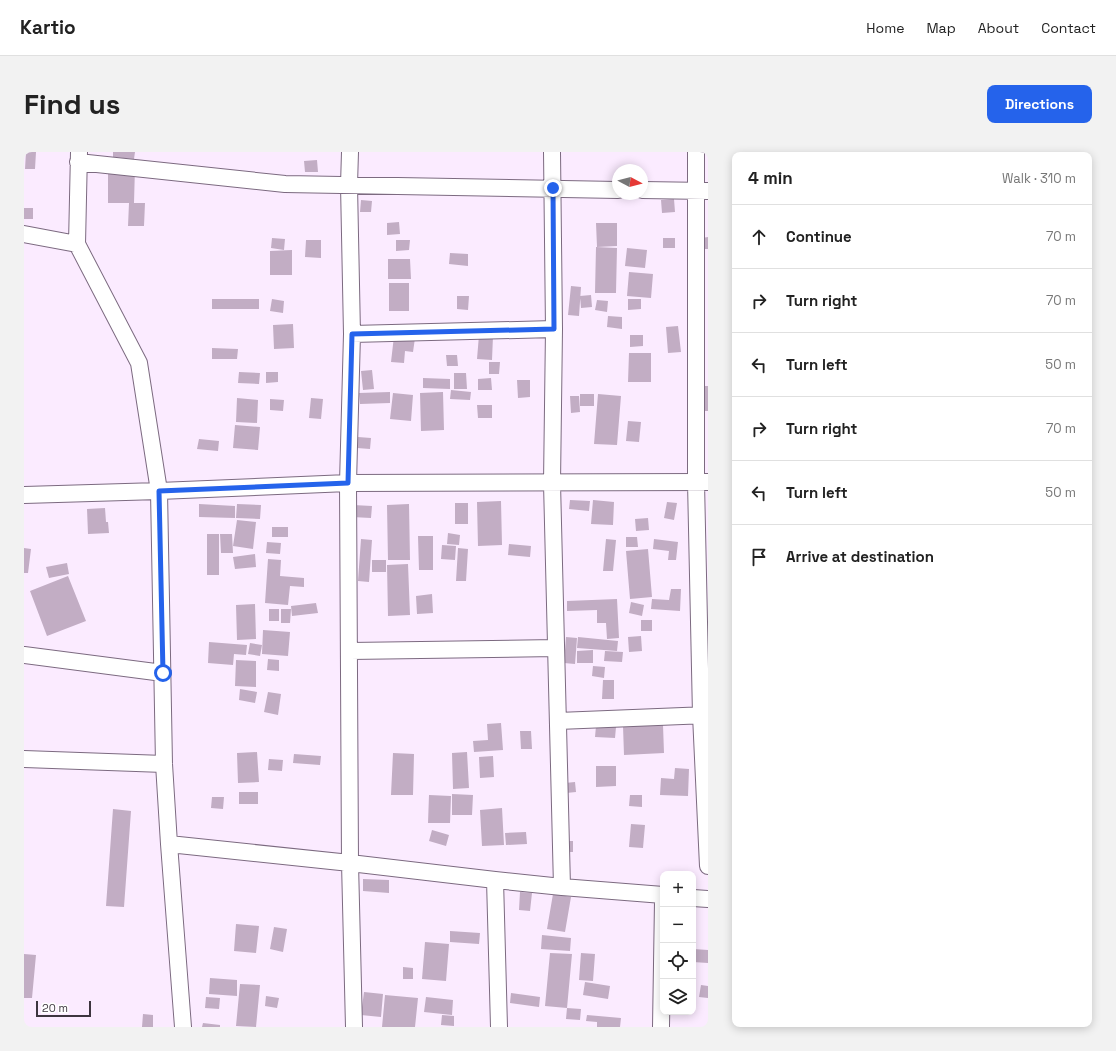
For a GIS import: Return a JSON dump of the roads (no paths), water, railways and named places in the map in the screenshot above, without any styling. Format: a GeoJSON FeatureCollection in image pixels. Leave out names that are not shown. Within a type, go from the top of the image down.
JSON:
{"type":"FeatureCollection","features":[{"type":"Feature","properties":{"kind":"street"},"geometry":{"type":"LineString","coordinates":[[350,152],[349,185],[352,334],[348,483],[350,863],[354,1027]]}},
{"type":"Feature","properties":{"kind":"street"},"geometry":{"type":"LineString","coordinates":[[552,152],[554,329],[552,483],[562,888]]}},
{"type":"Feature","properties":{"kind":"street"},"geometry":{"type":"LineString","coordinates":[[696,152],[702,191],[702,482],[708,866]]}},
{"type":"Feature","properties":{"kind":"street"},"geometry":{"type":"LineString","coordinates":[[182,1027],[164,764],[159,491],[139,363],[76,244],[79,157],[285,184],[612,190]]}},
{"type":"Feature","properties":{"kind":"street"},"geometry":{"type":"LineString","coordinates":[[648,190],[702,191]]}},
{"type":"Feature","properties":{"kind":"street"},"geometry":{"type":"LineString","coordinates":[[24,234],[76,244]]}},
{"type":"Feature","properties":{"kind":"street"},"geometry":{"type":"LineString","coordinates":[[352,334],[554,329]]}},
{"type":"Feature","properties":{"kind":"street"},"geometry":{"type":"LineString","coordinates":[[24,495],[348,483],[702,482]]}},
{"type":"Feature","properties":{"kind":"street"},"geometry":{"type":"LineString","coordinates":[[350,651],[556,648]]}},
{"type":"Feature","properties":{"kind":"street"},"geometry":{"type":"LineString","coordinates":[[24,655],[163,673]]}},
{"type":"Feature","properties":{"kind":"street"},"geometry":{"type":"LineString","coordinates":[[558,721],[705,715]]}},
{"type":"Feature","properties":{"kind":"street"},"geometry":{"type":"LineString","coordinates":[[24,759],[164,764]]}},
{"type":"Feature","properties":{"kind":"street"},"geometry":{"type":"LineString","coordinates":[[169,844],[350,863],[562,888],[660,895]]}},
{"type":"Feature","properties":{"kind":"street"},"geometry":{"type":"LineString","coordinates":[[494,880],[499,1027]]}},
{"type":"Feature","properties":{"kind":"street"},"geometry":{"type":"LineString","coordinates":[[696,898],[708,899]]}},
{"type":"Feature","properties":{"kind":"street"},"geometry":{"type":"LineString","coordinates":[[661,1027],[663,907]]}}]}
